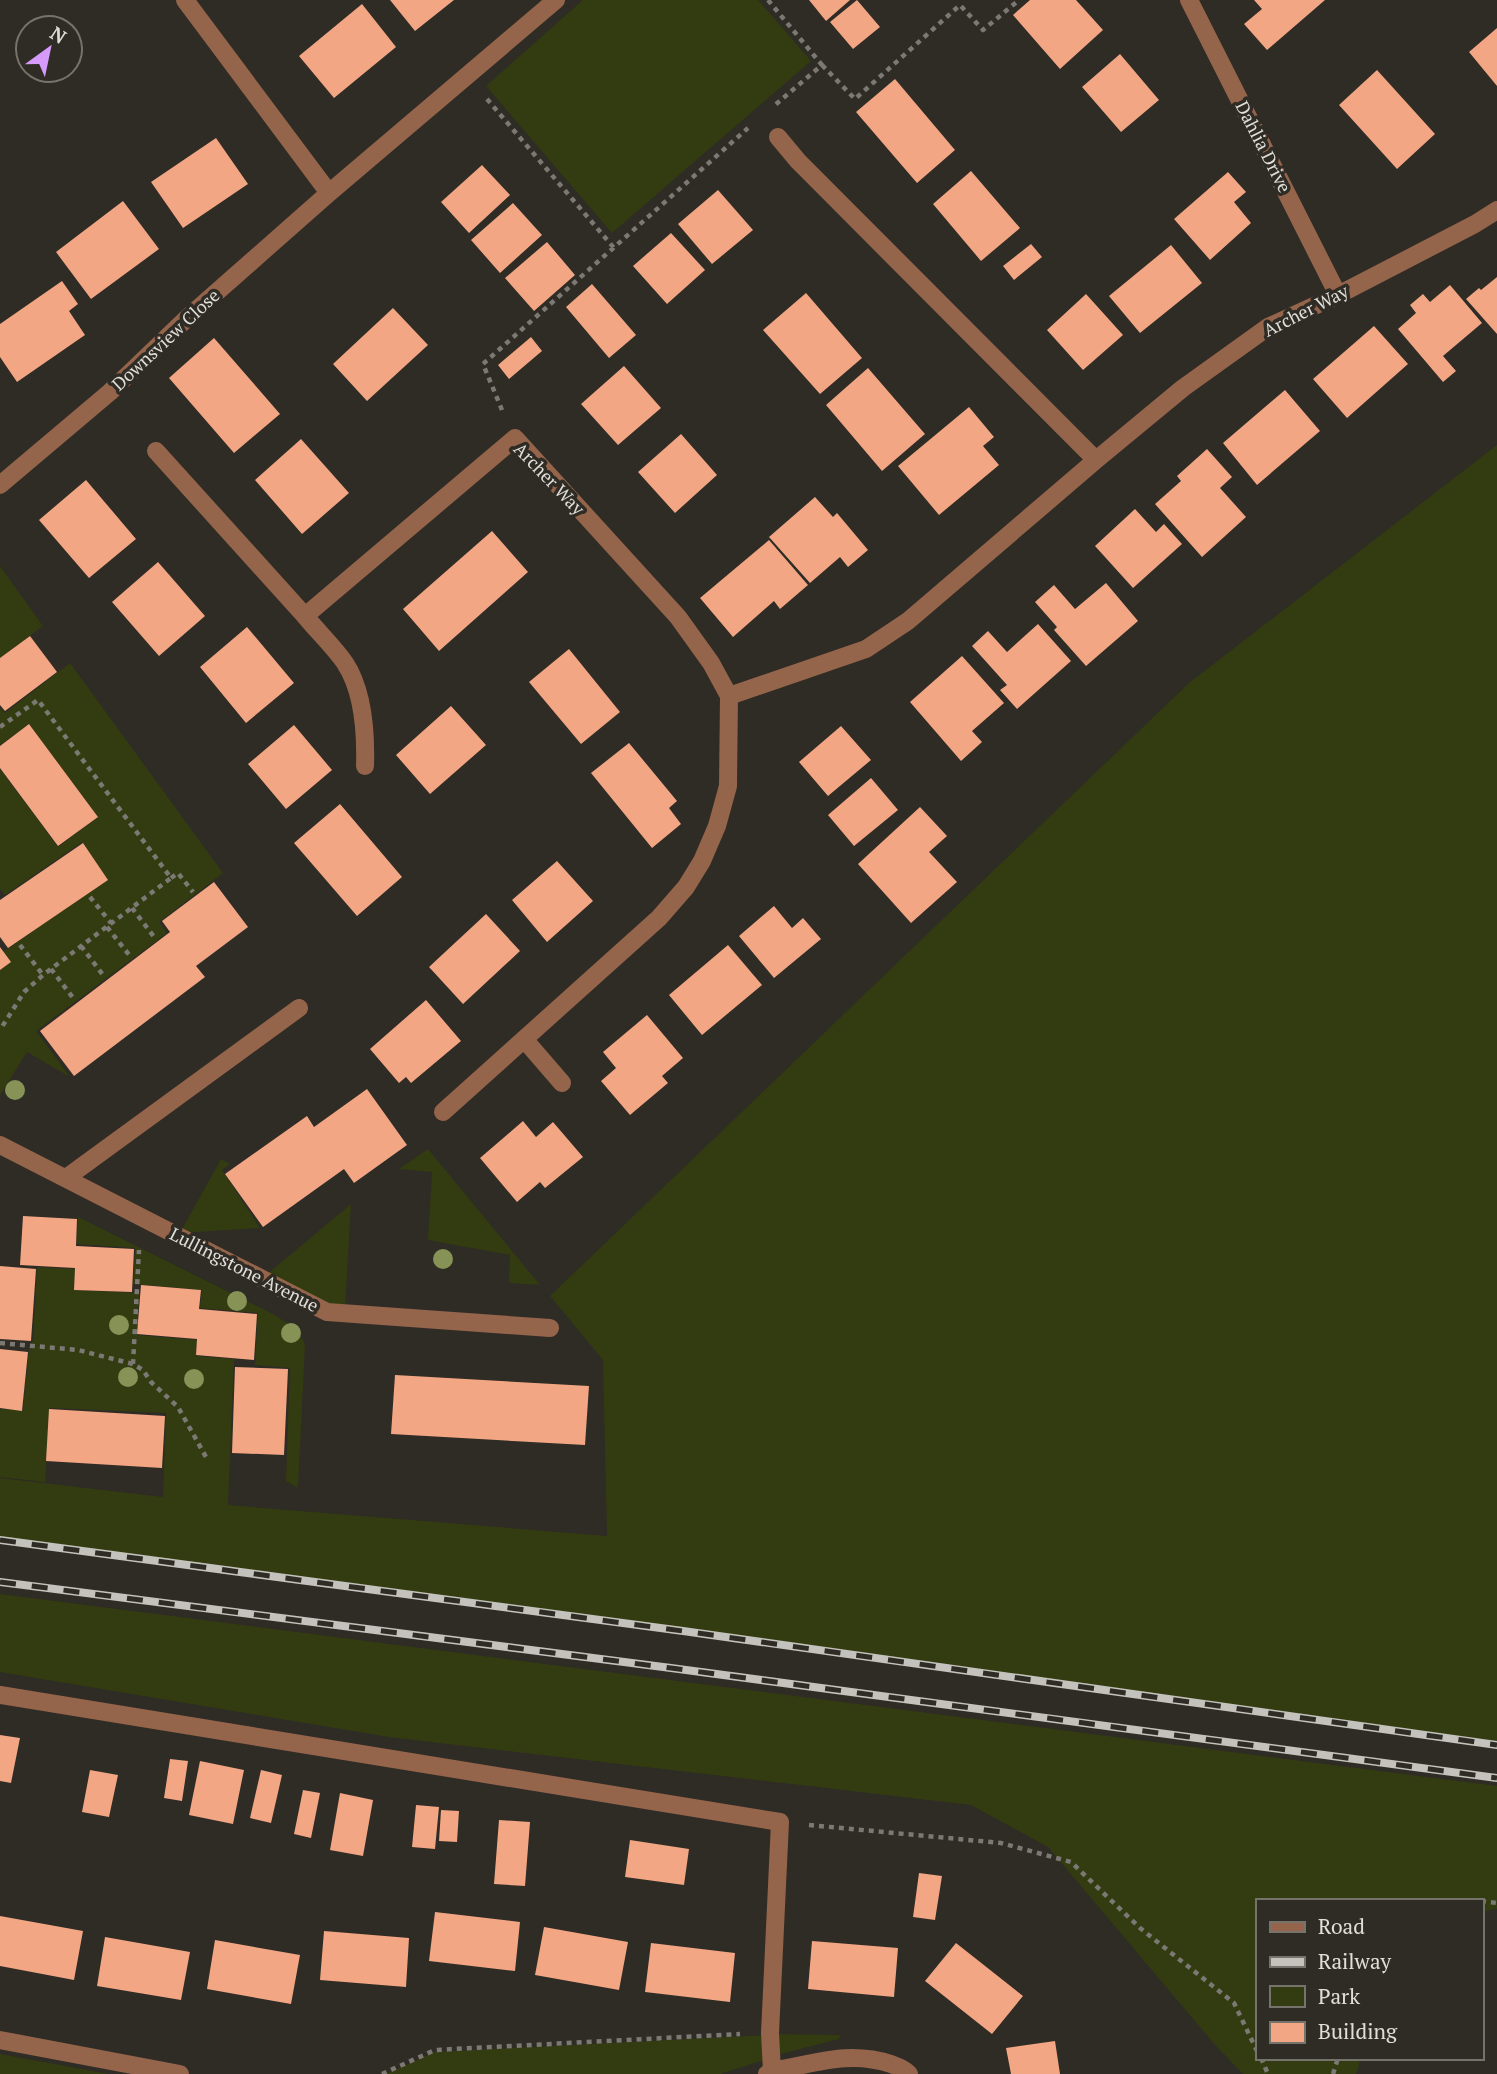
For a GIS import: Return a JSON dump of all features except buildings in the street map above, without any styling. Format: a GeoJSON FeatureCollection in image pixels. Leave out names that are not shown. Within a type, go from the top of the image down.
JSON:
{"type":"FeatureCollection","features":[{"type":"Feature","properties":{"kind":"street"},"geometry":{"type":"LineString","coordinates":[[185,0],[329,193]]}},
{"type":"Feature","properties":{"kind":"street","name":"Downsview Close"},"geometry":{"type":"LineString","coordinates":[[0,485],[110,392],[185,320],[329,193],[556,0]]}},
{"type":"Feature","properties":{"kind":"street","name":"Dahlia Drive"},"geometry":{"type":"LineString","coordinates":[[1189,0],[1338,295]]}},
{"type":"Feature","properties":{"kind":"street"},"geometry":{"type":"LineString","coordinates":[[778,137],[798,161],[1096,460]]}},
{"type":"Feature","properties":{"kind":"street","name":"Archer Way"},"geometry":{"type":"LineString","coordinates":[[729,695],[866,649],[908,621],[1183,388],[1268,327],[1338,295],[1497,210]]}},
{"type":"Feature","properties":{"kind":"street","name":"Archer Way"},"geometry":{"type":"LineString","coordinates":[[306,616],[515,438],[678,617],[711,663],[729,695],[728,786],[717,826],[702,861],[686,887],[659,918],[443,1112]]}},
{"type":"Feature","properties":{"kind":"street"},"geometry":{"type":"LineString","coordinates":[[156,451],[306,616],[345,664],[356,689],[362,714],[366,741],[365,766]]}},
{"type":"Feature","properties":{"kind":"street"},"geometry":{"type":"LineString","coordinates":[[66,1178],[299,1009]]}},
{"type":"Feature","properties":{"kind":"street"},"geometry":{"type":"LineString","coordinates":[[524,1039],[562,1083]]}},
{"type":"Feature","properties":{"kind":"street","name":"Lullingstone Avenue"},"geometry":{"type":"LineString","coordinates":[[0,1145],[327,1312],[550,1328]]}},
{"type":"Feature","properties":{"kind":"street"},"geometry":{"type":"LineString","coordinates":[[0,1695],[780,1822],[770,2073],[844,2057],[873,2058],[905,2069],[909,2074]]}},
{"type":"Feature","properties":{"kind":"street"},"geometry":{"type":"LineString","coordinates":[[0,2040],[180,2074]]}},
{"type":"Feature","properties":{"kind":"path"},"geometry":{"type":"LineString","coordinates":[[768,0],[822,65],[855,99],[960,5],[983,30],[1019,0]]}},
{"type":"Feature","properties":{"kind":"path"},"geometry":{"type":"LineString","coordinates":[[769,110],[822,65]]}},
{"type":"Feature","properties":{"kind":"path"},"geometry":{"type":"LineString","coordinates":[[468,77],[614,248]]}},
{"type":"Feature","properties":{"kind":"path"},"geometry":{"type":"LineString","coordinates":[[515,438],[483,365],[748,128],[798,161]]}},
{"type":"Feature","properties":{"kind":"path"},"geometry":{"type":"LineString","coordinates":[[0,727],[38,700],[171,878]]}},
{"type":"Feature","properties":{"kind":"path"},"geometry":{"type":"LineString","coordinates":[[0,1030],[24,992],[43,975],[171,878],[178,873],[193,892]]}},
{"type":"Feature","properties":{"kind":"path"},"geometry":{"type":"LineString","coordinates":[[90,897],[130,956]]}},
{"type":"Feature","properties":{"kind":"path"},"geometry":{"type":"LineString","coordinates":[[132,908],[155,938]]}},
{"type":"Feature","properties":{"kind":"path"},"geometry":{"type":"LineString","coordinates":[[20,945],[43,975]]}},
{"type":"Feature","properties":{"kind":"path"},"geometry":{"type":"LineString","coordinates":[[81,946],[103,975]]}},
{"type":"Feature","properties":{"kind":"path"},"geometry":{"type":"LineString","coordinates":[[51,969],[74,999]]}},
{"type":"Feature","properties":{"kind":"path"},"geometry":{"type":"LineString","coordinates":[[133,1364],[141,1217]]}},
{"type":"Feature","properties":{"kind":"path"},"geometry":{"type":"LineString","coordinates":[[0,1343],[78,1350],[133,1364],[143,1370],[150,1382],[178,1407],[206,1457]]}},
{"type":"Feature","properties":{"kind":"path"},"geometry":{"type":"LineString","coordinates":[[780,1822],[1001,1843],[1071,1862],[1140,1928],[1234,2003],[1256,2049]]}},
{"type":"Feature","properties":{"kind":"path"},"geometry":{"type":"LineString","coordinates":[[382,2074],[435,2050],[770,2033]]}},
{"type":"Feature","properties":{"kind":"green space"},"geometry":{"type":"Polygon","coordinates":[[[583,0],[758,0],[811,61],[612,233],[486,86],[583,0]]]}},
{"type":"Feature","properties":{"kind":"green space"},"geometry":{"type":"Polygon","coordinates":[[[1497,445],[1497,1746],[0,1541],[0,1478],[163,1497],[166,1413],[50,1408],[45,1482],[0,1477],[0,1409],[23,1410],[29,1350],[33,1340],[37,1267],[75,1269],[74,1290],[139,1293],[137,1335],[197,1340],[196,1356],[234,1359],[228,1505],[607,1536],[603,1360],[550,1296],[1189,683],[1497,445]]]}},
{"type":"Feature","properties":{"kind":"green space"},"geometry":{"type":"Polygon","coordinates":[[[0,566],[43,626],[0,658],[0,566]]]}},
{"type":"Feature","properties":{"kind":"green space"},"geometry":{"type":"Polygon","coordinates":[[[70,663],[223,873],[159,922],[167,933],[36,1031],[70,1077],[27,1052],[0,1095],[0,970],[3,952],[107,879],[82,842],[5,895],[0,889],[0,769],[58,847],[98,817],[29,724],[0,745],[0,708],[5,713],[70,663]]]}},
{"type":"Feature","properties":{"kind":"green space"},"geometry":{"type":"Polygon","coordinates":[[[428,1149],[540,1285],[509,1283],[510,1255],[428,1240],[432,1172],[399,1169],[428,1149]]]}},
{"type":"Feature","properties":{"kind":"green space"},"geometry":{"type":"Polygon","coordinates":[[[221,1159],[230,1164],[222,1170],[260,1228],[180,1233],[221,1159]]]}},
{"type":"Feature","properties":{"kind":"green space"},"geometry":{"type":"Polygon","coordinates":[[[351,1204],[345,1308],[329,1305],[265,1276],[351,1204]]]}},
{"type":"Feature","properties":{"kind":"green space"},"geometry":{"type":"Polygon","coordinates":[[[78,1217],[275,1315],[297,1330],[305,1344],[298,1488],[286,1481],[290,1368],[255,1365],[258,1313],[200,1308],[202,1290],[133,1284],[135,1248],[77,1244],[78,1217]]]}},
{"type":"Feature","properties":{"kind":"green space"},"geometry":{"type":"Polygon","coordinates":[[[0,1594],[1497,1786],[1497,1909],[1483,1912],[1483,1899],[1256,1899],[1256,2060],[1360,2060],[1356,2074],[1243,2074],[1216,2046],[1048,1847],[971,1805],[389,1737],[0,1672],[0,1594]]]}},
{"type":"Feature","properties":{"kind":"green space"},"geometry":{"type":"Polygon","coordinates":[[[771,2034],[840,2035],[839,2039],[773,2056],[771,2034]]]}},
{"type":"Feature","properties":{"kind":"green space"},"geometry":{"type":"Polygon","coordinates":[[[768,2035],[770,2058],[720,2074],[386,2074],[435,2052],[768,2035]]]}},
{"type":"Feature","properties":{"kind":"green space"},"geometry":{"type":"Polygon","coordinates":[[[0,2054],[109,2074],[0,2074],[0,2054]]]}},
{"type":"Feature","properties":{"kind":"railway"},"geometry":{"type":"LineString","coordinates":[[0,1540],[683,1631],[1497,1745]]}},
{"type":"Feature","properties":{"kind":"railway"},"geometry":{"type":"LineString","coordinates":[[0,1582],[1497,1778]]}}]}
